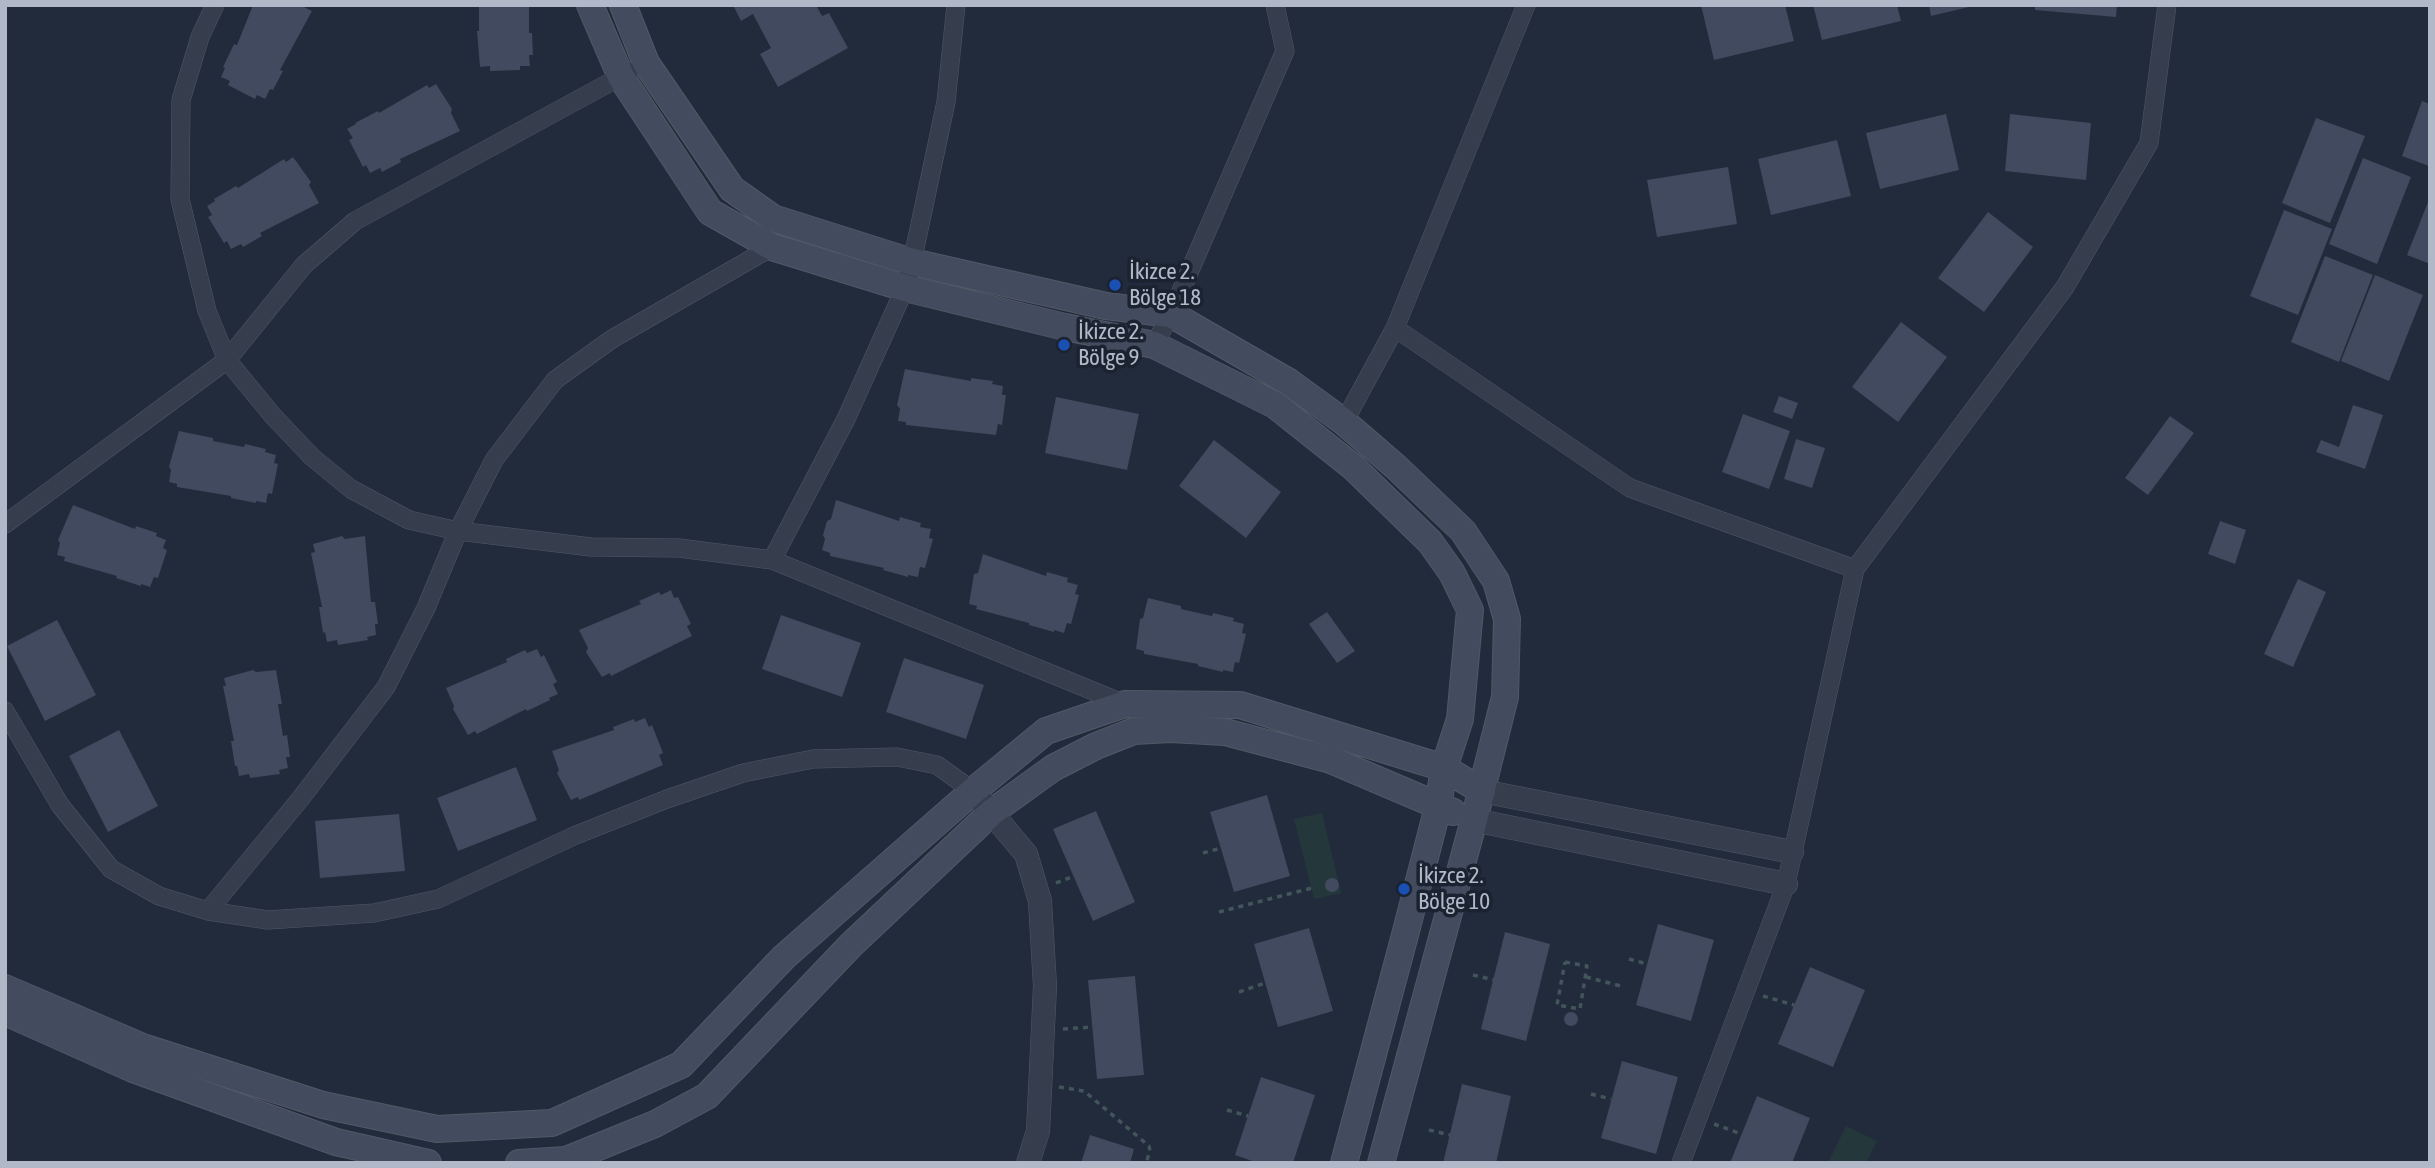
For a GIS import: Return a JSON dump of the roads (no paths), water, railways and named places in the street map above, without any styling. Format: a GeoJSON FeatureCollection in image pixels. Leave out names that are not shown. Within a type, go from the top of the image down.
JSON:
{"type":"FeatureCollection","features":[{"type":"Feature","properties":{"kind":"main road"},"geometry":{"type":"LineString","coordinates":[[590,5],[621,77],[710,212],[772,247],[905,288],[1065,327],[1154,345],[1275,405],[1353,467],[1430,542],[1452,573],[1470,610],[1460,719],[1444,768],[1438,807],[1344,1163]]}},
{"type":"Feature","properties":{"kind":"main road"},"geometry":{"type":"LineString","coordinates":[[623,5],[646,63],[732,189],[773,218],[912,262],[1107,306],[1171,314],[1289,382],[1344,422],[1463,531],[1496,581],[1507,619],[1505,697],[1381,1163]]}},
{"type":"Feature","properties":{"kind":"main road"},"geometry":{"type":"LineString","coordinates":[[5,988],[138,1058],[323,1105],[437,1129],[552,1123],[681,1065],[784,957],[973,791],[1046,731],[1125,704],[1240,705],[1444,768],[1482,791]]}},
{"type":"Feature","properties":{"kind":"main road"},"geometry":{"type":"LineString","coordinates":[[519,1163],[566,1160],[655,1125],[707,1096],[851,945],[992,812],[1053,768],[1096,746],[1135,731],[1171,729],[1225,732],[1331,760],[1474,820]]}},
{"type":"Feature","properties":{"kind":"main road"},"geometry":{"type":"LineString","coordinates":[[5,1012],[138,1058],[336,1142],[428,1163]]}},
{"type":"Feature","properties":{"kind":"street"},"geometry":{"type":"LineString","coordinates":[[215,5],[200,37],[181,100],[180,199],[207,311],[227,360],[304,449],[351,489],[410,520],[458,531],[591,547],[679,548],[772,560],[1125,704]]}},
{"type":"Feature","properties":{"kind":"street"},"geometry":{"type":"LineString","coordinates":[[772,560],[846,419],[905,288],[946,102],[956,5]]}},
{"type":"Feature","properties":{"kind":"street"},"geometry":{"type":"LineString","coordinates":[[1154,345],[1171,314],[1285,51],[1275,5]]}},
{"type":"Feature","properties":{"kind":"street"},"geometry":{"type":"LineString","coordinates":[[1681,1163],[1786,884],[1855,569],[2066,287],[2150,143],[2167,5]]}},
{"type":"Feature","properties":{"kind":"street"},"geometry":{"type":"LineString","coordinates":[[1344,422],[1395,328],[1520,8]]}},
{"type":"Feature","properties":{"kind":"street"},"geometry":{"type":"LineString","coordinates":[[5,524],[227,360],[304,265],[355,221],[646,63]]}},
{"type":"Feature","properties":{"kind":"street"},"geometry":{"type":"LineString","coordinates":[[208,911],[301,798],[386,687],[426,608],[458,531],[494,460],[555,380],[612,339],[772,247]]}},
{"type":"Feature","properties":{"kind":"street"},"geometry":{"type":"LineString","coordinates":[[1395,328],[1630,488],[1855,569]]}},
{"type":"Feature","properties":{"kind":"street"},"geometry":{"type":"LineString","coordinates":[[5,711],[60,805],[111,869],[159,896],[208,911],[268,920],[374,913],[438,899],[576,835],[743,773],[813,759],[897,757],[937,765],[973,791],[1026,854],[1040,901],[1045,986],[1038,1130],[1028,1163]]}},
{"type":"Feature","properties":{"kind":"street"},"geometry":{"type":"LineString","coordinates":[[1482,791],[1792,852]]}},
{"type":"Feature","properties":{"kind":"street"},"geometry":{"type":"LineString","coordinates":[[1474,820],[1786,884]]}},
{"type":"Feature","properties":{"kind":"place","name":"İkizce 2. Bölge 18"},"geometry":{"type":"Point","coordinates":[1115,285]}},
{"type":"Feature","properties":{"kind":"place","name":"İkizce 2. Bölge 9"},"geometry":{"type":"Point","coordinates":[1064,345]}},
{"type":"Feature","properties":{"kind":"place","name":"İkizce 2. Bölge 10"},"geometry":{"type":"Point","coordinates":[1404,889]}}]}
